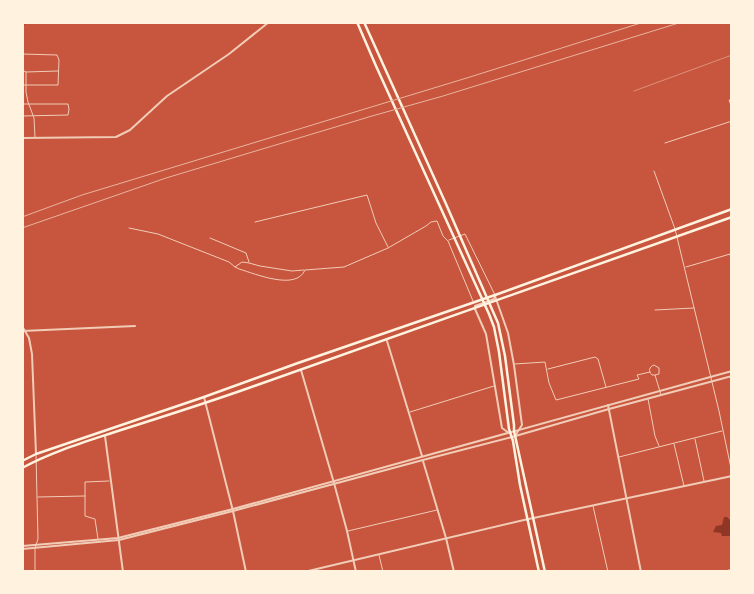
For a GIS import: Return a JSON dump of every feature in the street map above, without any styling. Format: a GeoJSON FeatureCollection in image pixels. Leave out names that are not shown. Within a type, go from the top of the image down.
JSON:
{"type":"FeatureCollection","features":[{"type":"Feature","properties":{"kind":"main road"},"geometry":{"type":"LineString","coordinates":[[357,22],[491,320],[499,352],[509,426],[513,436],[539,572]]}},
{"type":"Feature","properties":{"kind":"main road"},"geometry":{"type":"LineString","coordinates":[[364,22],[498,323],[506,356],[514,425],[511,432]]}},
{"type":"Feature","properties":{"kind":"main road"},"geometry":{"type":"LineString","coordinates":[[22,461],[36,454],[495,295],[732,209]]}},
{"type":"Feature","properties":{"kind":"main road"},"geometry":{"type":"LineString","coordinates":[[22,468],[36,460],[387,341],[732,217]]}},
{"type":"Feature","properties":{"kind":"main road"},"geometry":{"type":"LineString","coordinates":[[513,436],[520,485],[545,572]]}},
{"type":"Feature","properties":{"kind":"main road"},"geometry":{"type":"LineString","coordinates":[[723,572],[732,570]]}},
{"type":"Feature","properties":{"kind":"street"},"geometry":{"type":"LineString","coordinates":[[22,138],[116,137],[130,130],[167,96],[229,54],[269,22]]}},
{"type":"Feature","properties":{"kind":"street"},"geometry":{"type":"LineString","coordinates":[[22,54],[57,55],[59,60],[58,85],[22,85]]}},
{"type":"Feature","properties":{"kind":"street"},"geometry":{"type":"LineString","coordinates":[[22,70],[26,72],[59,71]]}},
{"type":"Feature","properties":{"kind":"street"},"geometry":{"type":"LineString","coordinates":[[26,72],[26,92],[35,125],[35,138]]}},
{"type":"Feature","properties":{"kind":"street"},"geometry":{"type":"LineString","coordinates":[[732,100],[729,100],[732,108]]}},
{"type":"Feature","properties":{"kind":"street"},"geometry":{"type":"LineString","coordinates":[[22,104],[69,105],[68,115],[22,116]]}},
{"type":"Feature","properties":{"kind":"street"},"geometry":{"type":"LineString","coordinates":[[665,143],[732,121]]}},
{"type":"Feature","properties":{"kind":"street"},"geometry":{"type":"LineString","coordinates":[[304,572],[732,474],[685,267],[675,229],[654,171]]}},
{"type":"Feature","properties":{"kind":"street"},"geometry":{"type":"LineString","coordinates":[[255,222],[366,195],[388,248]]}},
{"type":"Feature","properties":{"kind":"street"},"geometry":{"type":"LineString","coordinates":[[235,267],[242,262],[284,270],[344,267],[388,248],[431,222],[437,221],[443,236],[448,241],[473,302]]}},
{"type":"Feature","properties":{"kind":"street"},"geometry":{"type":"LineString","coordinates":[[129,228],[158,234],[229,262],[239,269],[284,282],[297,279],[303,275],[305,270]]}},
{"type":"Feature","properties":{"kind":"street"},"geometry":{"type":"LineString","coordinates":[[448,241],[465,234],[495,295],[508,333],[522,425],[513,436]]}},
{"type":"Feature","properties":{"kind":"street"},"geometry":{"type":"LineString","coordinates":[[210,238],[246,253],[250,263]]}},
{"type":"Feature","properties":{"kind":"street"},"geometry":{"type":"LineString","coordinates":[[685,267],[730,254],[732,262]]}},
{"type":"Feature","properties":{"kind":"street"},"geometry":{"type":"LineString","coordinates":[[495,295],[494,299],[475,306],[486,334],[502,428],[511,432],[513,436]]}},
{"type":"Feature","properties":{"kind":"street"},"geometry":{"type":"LineString","coordinates":[[655,310],[694,308]]}},
{"type":"Feature","properties":{"kind":"street"},"geometry":{"type":"LineString","coordinates":[[22,326],[29,338],[32,354],[38,539],[35,572]]}},
{"type":"Feature","properties":{"kind":"street"},"geometry":{"type":"LineString","coordinates":[[24,331],[135,326]]}},
{"type":"Feature","properties":{"kind":"street"},"geometry":{"type":"LineString","coordinates":[[387,341],[446,538],[454,572]]}},
{"type":"Feature","properties":{"kind":"street"},"geometry":{"type":"LineString","coordinates":[[546,369],[595,357],[598,359],[606,387]]}},
{"type":"Feature","properties":{"kind":"street"},"geometry":{"type":"LineString","coordinates":[[514,364],[545,362],[549,383],[556,400],[639,379],[637,375],[650,372],[652,375],[656,375]]}},
{"type":"Feature","properties":{"kind":"street"},"geometry":{"type":"LineString","coordinates":[[650,372],[651,366],[657,366],[660,371],[656,375]]}},
{"type":"Feature","properties":{"kind":"street"},"geometry":{"type":"LineString","coordinates":[[301,370],[334,482],[356,572]]}},
{"type":"Feature","properties":{"kind":"street"},"geometry":{"type":"LineString","coordinates":[[22,548],[119,539],[233,510],[732,371]]}},
{"type":"Feature","properties":{"kind":"street"},"geometry":{"type":"LineString","coordinates":[[656,375],[661,395]]}},
{"type":"Feature","properties":{"kind":"street"},"geometry":{"type":"LineString","coordinates":[[422,458],[513,436],[732,376]]}},
{"type":"Feature","properties":{"kind":"street"},"geometry":{"type":"LineString","coordinates":[[408,412],[495,386]]}},
{"type":"Feature","properties":{"kind":"street"},"geometry":{"type":"LineString","coordinates":[[204,397],[233,510],[246,572]]}},
{"type":"Feature","properties":{"kind":"street"},"geometry":{"type":"LineString","coordinates":[[648,399],[659,447]]}},
{"type":"Feature","properties":{"kind":"street"},"geometry":{"type":"LineString","coordinates":[[608,405],[641,572]]}},
{"type":"Feature","properties":{"kind":"street"},"geometry":{"type":"LineString","coordinates":[[618,457],[723,431]]}},
{"type":"Feature","properties":{"kind":"street"},"geometry":{"type":"LineString","coordinates":[[105,436],[124,572]]}},
{"type":"Feature","properties":{"kind":"street"},"geometry":{"type":"LineString","coordinates":[[694,438],[704,481]]}},
{"type":"Feature","properties":{"kind":"street"},"geometry":{"type":"LineString","coordinates":[[674,443],[684,486]]}},
{"type":"Feature","properties":{"kind":"street"},"geometry":{"type":"LineString","coordinates":[[98,540],[95,519],[85,516],[85,482],[111,480]]}},
{"type":"Feature","properties":{"kind":"street"},"geometry":{"type":"LineString","coordinates":[[37,497],[85,496]]}},
{"type":"Feature","properties":{"kind":"street"},"geometry":{"type":"LineString","coordinates":[[592,505],[608,572]]}},
{"type":"Feature","properties":{"kind":"street"},"geometry":{"type":"LineString","coordinates":[[347,531],[437,509]]}},
{"type":"Feature","properties":{"kind":"street"},"geometry":{"type":"LineString","coordinates":[[36,547],[119,539]]}},
{"type":"Feature","properties":{"kind":"street"},"geometry":{"type":"LineString","coordinates":[[379,554],[383,572]]}},
{"type":"Feature","properties":{"kind":"lane"},"geometry":{"type":"LineString","coordinates":[[634,91],[732,55]]}},
{"type":"Feature","properties":{"kind":"shaded area"},"geometry":{"type":"Polygon","coordinates":[[[724,517],[731,521],[731,535],[729,536],[722,536],[721,533],[713,532],[716,526],[722,525],[724,517]]]}},
{"type":"Feature","properties":{"kind":"waterway"},"geometry":{"type":"LineString","coordinates":[[22,26],[27,22]]}},
{"type":"Feature","properties":{"kind":"railway"},"geometry":{"type":"LineString","coordinates":[[22,217],[82,195],[644,22]]}},
{"type":"Feature","properties":{"kind":"railway"},"geometry":{"type":"LineString","coordinates":[[22,228],[166,178],[443,96],[682,22]]}}]}
